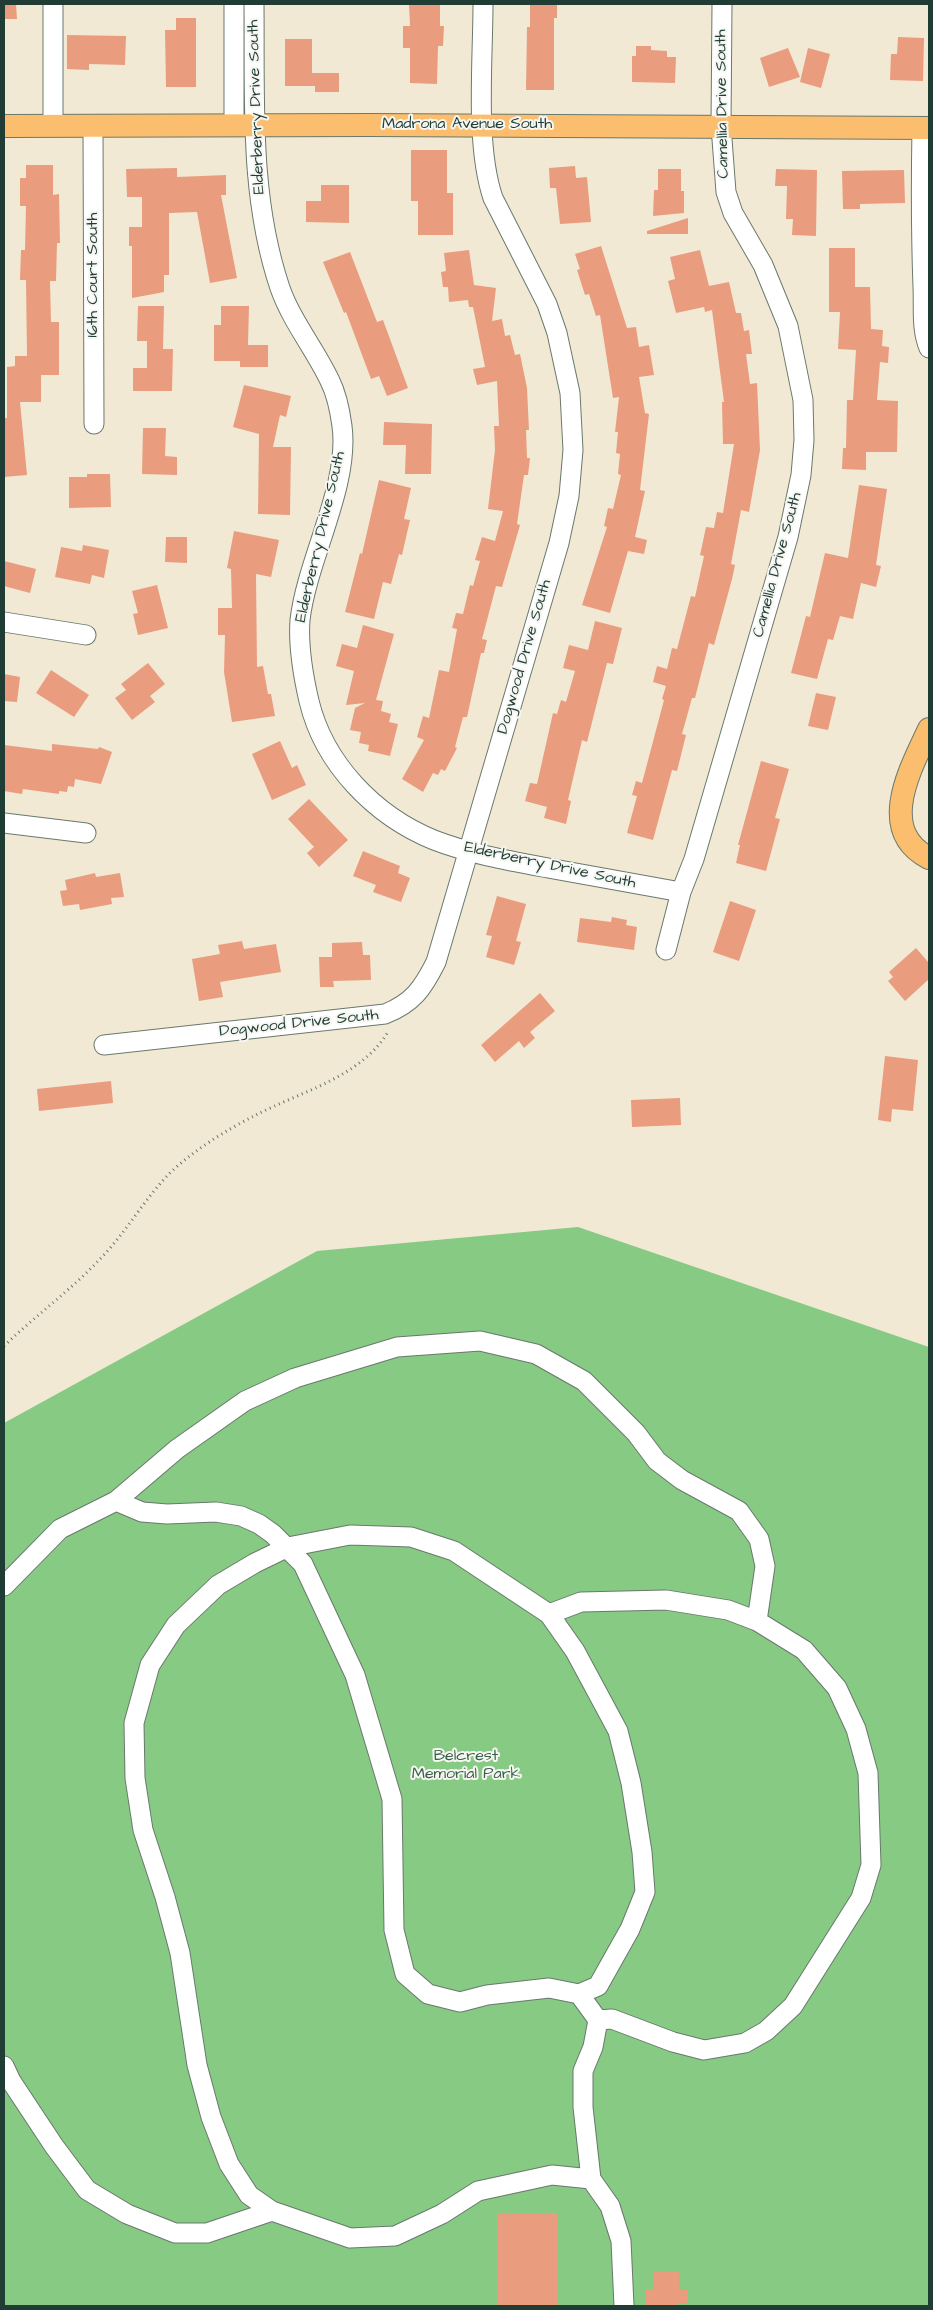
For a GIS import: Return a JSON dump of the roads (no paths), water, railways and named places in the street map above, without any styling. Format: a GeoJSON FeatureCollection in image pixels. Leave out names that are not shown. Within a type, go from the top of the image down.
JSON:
{"type":"FeatureCollection","features":[{"type":"Feature","properties":{"kind":"main road","name":"Madrona Avenue South"},"geometry":{"type":"LineString","coordinates":[[4,126],[483,125],[926,128]]}},
{"type":"Feature","properties":{"kind":"main road"},"geometry":{"type":"LineString","coordinates":[[929,728],[910,767],[901,801],[902,817],[906,832],[912,844],[929,858]]}},
{"type":"Feature","properties":{"kind":"street"},"geometry":{"type":"LineString","coordinates":[[53,4],[53,126]]}},
{"type":"Feature","properties":{"kind":"street"},"geometry":{"type":"LineString","coordinates":[[234,4],[245,126]]}},
{"type":"Feature","properties":{"kind":"street","name":"Elderberry Drive South"},"geometry":{"type":"LineString","coordinates":[[254,4],[245,126],[256,176],[268,250],[285,299],[299,328],[331,382],[342,430],[339,476],[300,619],[300,645],[305,683],[314,720],[329,752],[340,767],[372,801],[399,821],[433,839],[517,862],[681,892]]}},
{"type":"Feature","properties":{"kind":"street","name":"Dogwood Drive South"},"geometry":{"type":"LineString","coordinates":[[104,1045],[385,1014],[402,1007],[426,983],[436,962],[559,543],[569,496],[573,450],[570,393],[557,333],[548,304],[493,198],[488,182],[483,125],[483,4]]}},
{"type":"Feature","properties":{"kind":"street","name":"Camellia Drive South"},"geometry":{"type":"LineString","coordinates":[[666,950],[681,892],[694,859],[788,537],[801,475],[804,440],[803,400],[788,326],[763,265],[733,213],[726,192],[721,126],[722,4]]}},
{"type":"Feature","properties":{"kind":"street","name":"16th Court South"},"geometry":{"type":"LineString","coordinates":[[93,126],[94,424]]}},
{"type":"Feature","properties":{"kind":"street"},"geometry":{"type":"LineString","coordinates":[[926,128],[920,196],[925,337],[929,348]]}},
{"type":"Feature","properties":{"kind":"street"},"geometry":{"type":"LineString","coordinates":[[4,622],[86,635]]}},
{"type":"Feature","properties":{"kind":"street"},"geometry":{"type":"LineString","coordinates":[[4,823],[86,833]]}},
{"type":"Feature","properties":{"kind":"street"},"geometry":{"type":"LineString","coordinates":[[4,1586],[26,1561],[60,1529],[116,1501],[177,1449],[245,1401],[295,1378],[397,1347],[480,1342],[536,1354],[584,1381],[636,1433],[657,1461],[682,1480],[739,1511],[759,1539],[765,1566],[757,1622]]}},
{"type":"Feature","properties":{"kind":"street"},"geometry":{"type":"LineString","coordinates":[[116,1501],[142,1512],[167,1514],[216,1512],[241,1516],[259,1524],[288,1547],[303,1564],[355,1674],[392,1799],[394,1930],[404,1974],[428,1994],[460,2002],[488,1996],[549,1988],[579,1994],[598,1986],[630,1929],[645,1892],[642,1852],[631,1783],[618,1731],[600,1694],[575,1651],[549,1614],[454,1551],[411,1537],[350,1535],[288,1547],[255,1563],[218,1585],[176,1625],[150,1665],[134,1723],[135,1778],[143,1830],[165,1897],[180,1952],[196,2065],[211,2117],[229,2164],[249,2195],[272,2211],[350,2238],[395,2236],[442,2214],[478,2191],[552,2175],[591,2179]]}},
{"type":"Feature","properties":{"kind":"street"},"geometry":{"type":"LineString","coordinates":[[549,1614],[581,1602],[666,1600],[728,1610],[757,1622],[804,1650],[837,1688],[856,1729],[868,1773],[871,1865],[861,1898],[793,2006],[766,2031],[745,2043],[704,2050],[673,2042],[612,2019],[598,2020]]}},
{"type":"Feature","properties":{"kind":"street"},"geometry":{"type":"LineString","coordinates":[[579,1994],[598,2020],[593,2047],[583,2071],[583,2107],[591,2179],[610,2206],[621,2241],[624,2306]]}},
{"type":"Feature","properties":{"kind":"street"},"geometry":{"type":"LineString","coordinates":[[4,2066],[11,2081],[49,2138],[87,2190],[127,2214],[175,2233],[207,2233],[272,2211]]}},
{"type":"Feature","properties":{"kind":"park label","name":"Belcrest Memorial Park"},"geometry":{"type":"Point","coordinates":[466,1766]}}]}
